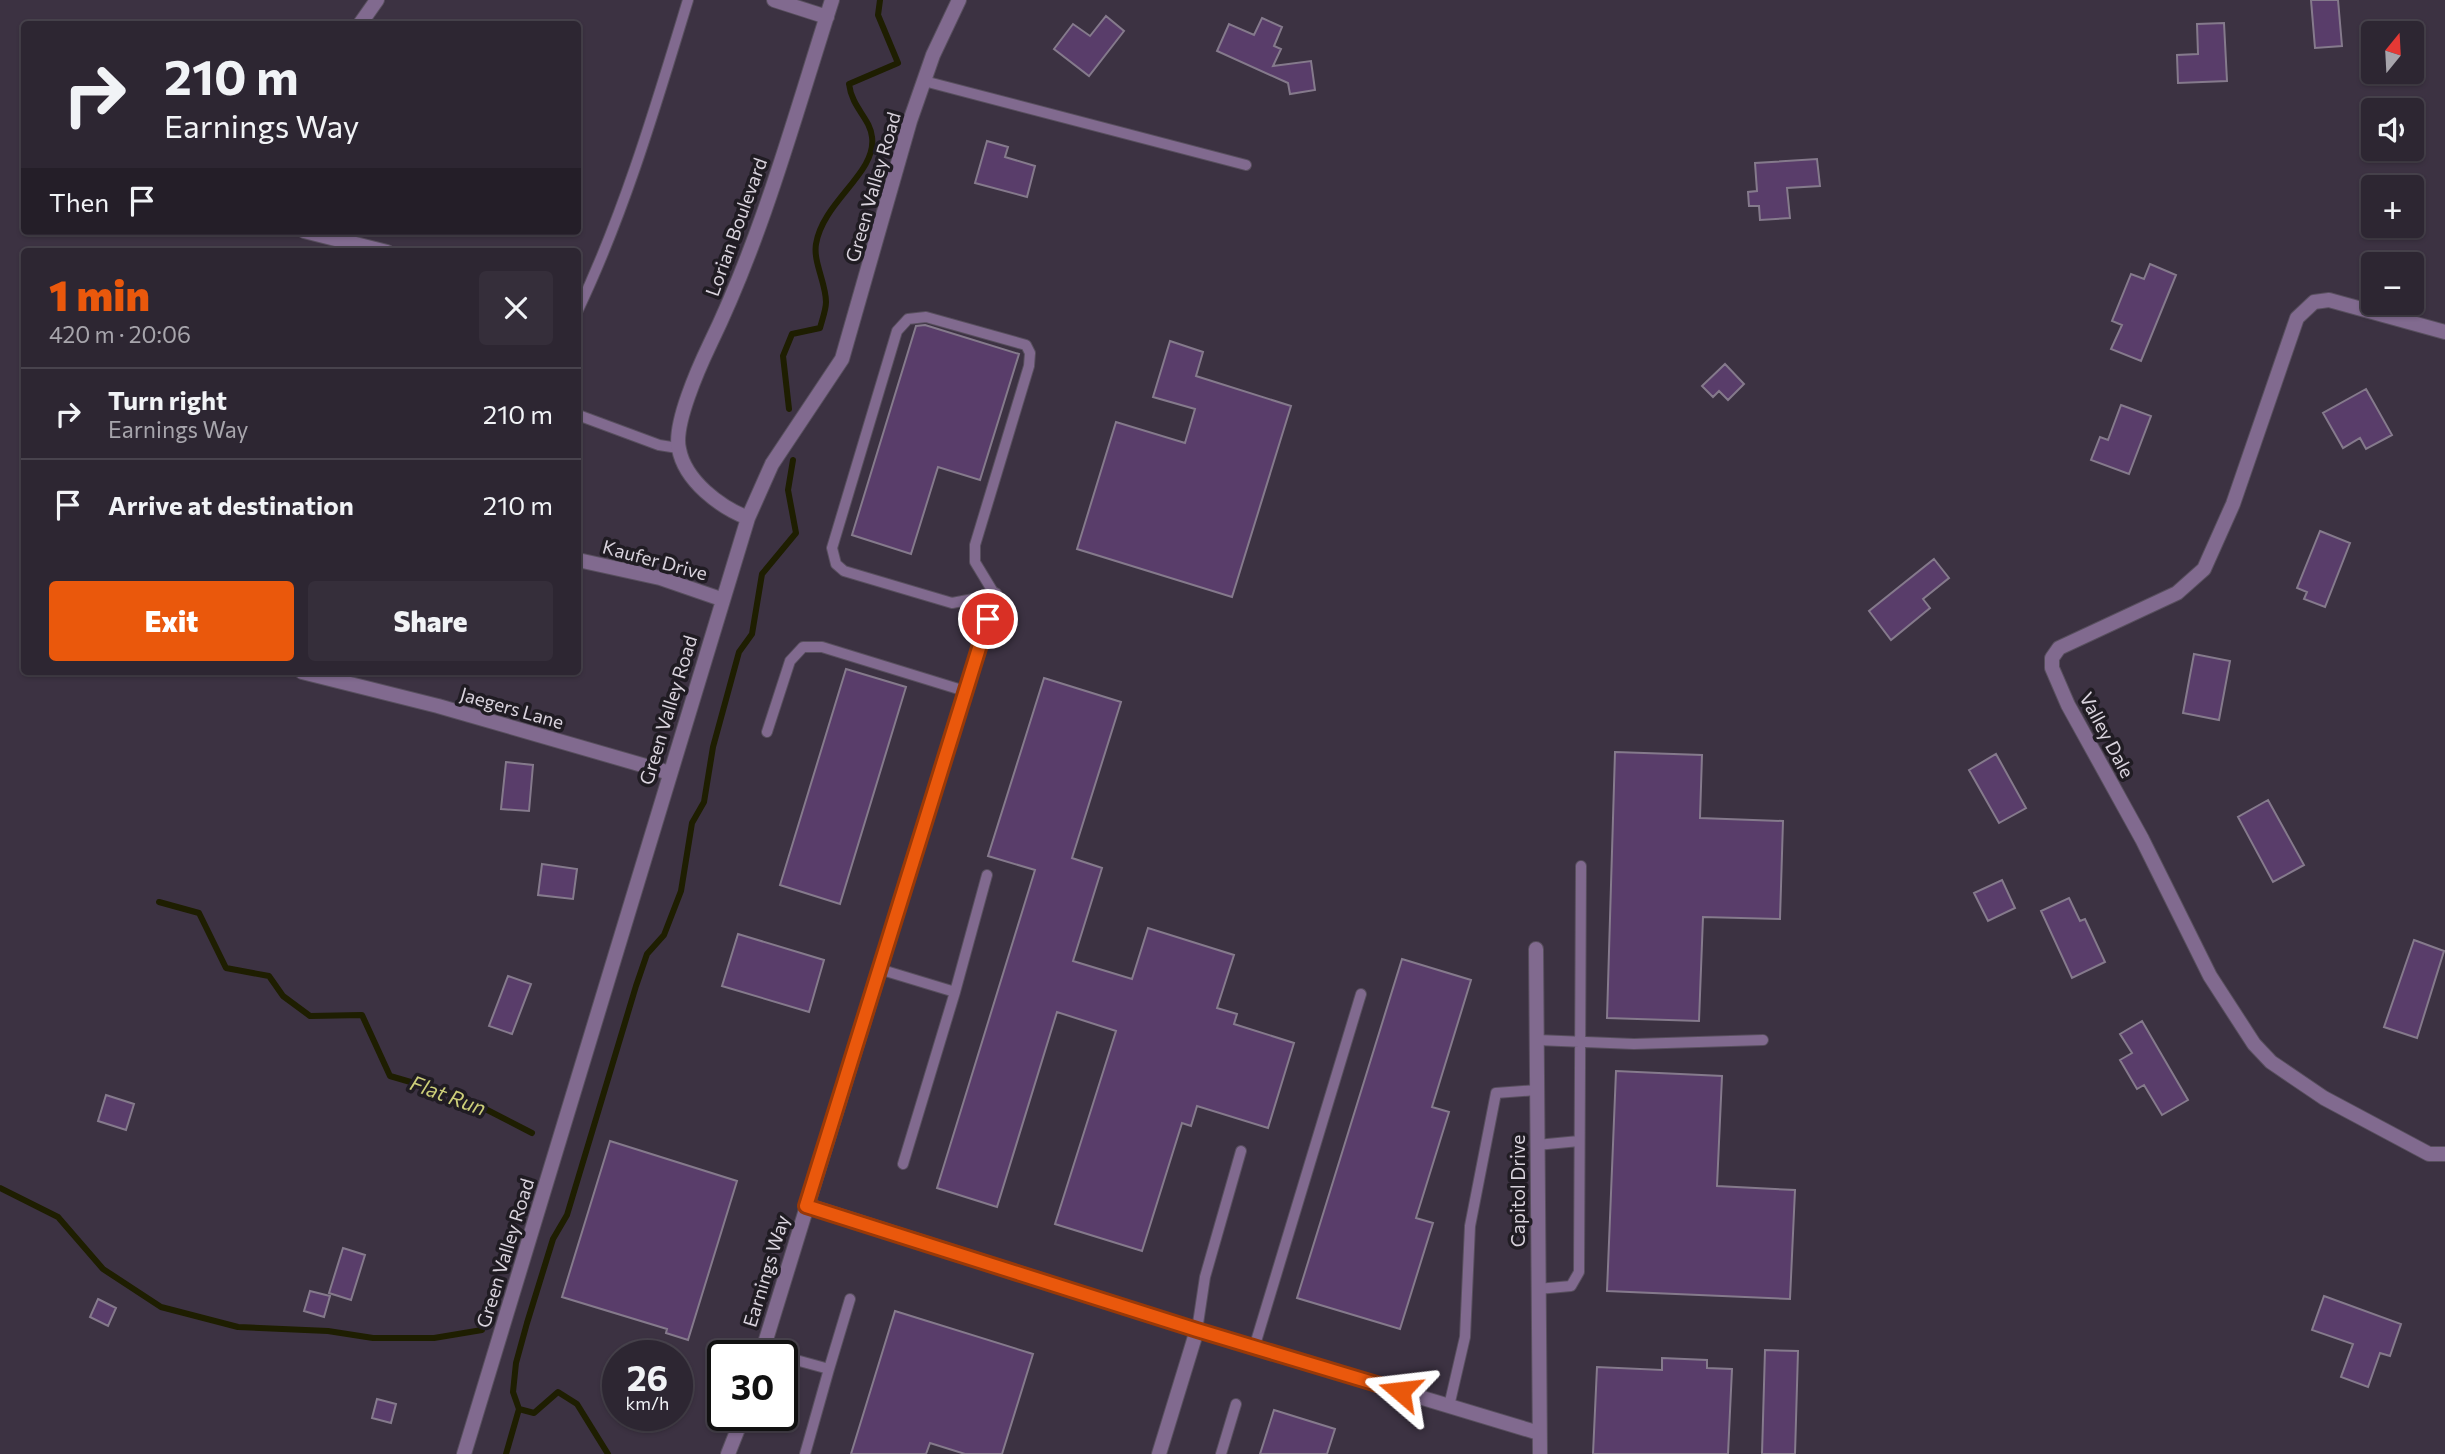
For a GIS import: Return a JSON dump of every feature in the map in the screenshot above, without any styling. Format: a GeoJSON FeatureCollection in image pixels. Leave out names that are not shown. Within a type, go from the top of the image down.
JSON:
{"type":"FeatureCollection","features":[{"type":"Feature","properties":{"kind":"street"},"geometry":{"type":"LineString","coordinates":[[362,21],[377,0]]}},
{"type":"Feature","properties":{"kind":"street"},"geometry":{"type":"LineString","coordinates":[[774,0],[827,17]]}},
{"type":"Feature","properties":{"kind":"street","name":"Lorian Boulevard"},"geometry":{"type":"LineString","coordinates":[[678,448],[690,386],[739,285],[832,0]]}},
{"type":"Feature","properties":{"kind":"street","name":"Green Valley Road"},"geometry":{"type":"LineString","coordinates":[[464,1454],[721,599],[748,518],[772,464],[842,359],[924,81],[959,0]]}},
{"type":"Feature","properties":{"kind":"street"},"geometry":{"type":"LineString","coordinates":[[320,235],[371,248]]}},
{"type":"Feature","properties":{"kind":"street","name":"Valley Dale"},"geometry":{"type":"LineString","coordinates":[[2445,332],[2329,300],[2314,302],[2297,318],[2233,504],[2204,569],[2177,593],[2059,648],[2052,658],[2052,668],[2068,705],[2142,839],[2210,976],[2254,1044],[2271,1062],[2324,1098],[2429,1154],[2445,1154]]}},
{"type":"Feature","properties":{"kind":"street"},"geometry":{"type":"LineString","coordinates":[[678,448],[689,473],[704,488],[733,512],[748,518]]}},
{"type":"Feature","properties":{"kind":"street","name":"Kaufer Drive"},"geometry":{"type":"LineString","coordinates":[[581,561],[660,578],[721,599]]}},
{"type":"Feature","properties":{"kind":"street","name":"Earnings Way"},"geometry":{"type":"LineString","coordinates":[[766,1340],[995,595]]}},
{"type":"Feature","properties":{"kind":"street","name":"Jaegers Lane"},"geometry":{"type":"LineString","coordinates":[[314,675],[438,706],[670,773]]}},
{"type":"Feature","properties":{"kind":"street","name":"Capitol Drive"},"geometry":{"type":"LineString","coordinates":[[1536,949],[1540,1454]]}},
{"type":"Feature","properties":{"kind":"street"},"geometry":{"type":"LineString","coordinates":[[806,1206],[1254,1348],[1539,1433]]}},
{"type":"Feature","properties":{"kind":"street"},"geometry":{"type":"LineString","coordinates":[[1159,1454],[1197,1330]]}},
{"type":"Feature","properties":{"kind":"street"},"geometry":{"type":"LineString","coordinates":[[728,1454],[737,1431]]}},
{"type":"Feature","properties":{"kind":"lane"},"geometry":{"type":"LineString","coordinates":[[581,303],[601,259],[647,133],[688,0]]}},
{"type":"Feature","properties":{"kind":"lane"},"geometry":{"type":"LineString","coordinates":[[924,81],[1245,165]]}},
{"type":"Feature","properties":{"kind":"lane"},"geometry":{"type":"LineString","coordinates":[[926,317],[1026,345],[1030,353],[1029,366],[975,545],[975,562],[995,595],[952,603],[844,571],[836,564],[832,548],[839,524],[897,331],[908,319],[926,317]]}},
{"type":"Feature","properties":{"kind":"lane"},"geometry":{"type":"LineString","coordinates":[[581,416],[659,445],[678,448]]}},
{"type":"Feature","properties":{"kind":"lane"},"geometry":{"type":"LineString","coordinates":[[767,732],[790,661],[803,647],[822,647],[965,691]]}},
{"type":"Feature","properties":{"kind":"lane"},"geometry":{"type":"LineString","coordinates":[[1538,1289],[1571,1286],[1579,1272],[1581,866]]}},
{"type":"Feature","properties":{"kind":"lane"},"geometry":{"type":"LineString","coordinates":[[904,1164],[987,875]]}},
{"type":"Feature","properties":{"kind":"lane"},"geometry":{"type":"LineString","coordinates":[[879,969],[955,992]]}},
{"type":"Feature","properties":{"kind":"lane"},"geometry":{"type":"LineString","coordinates":[[1254,1348],[1362,994]]}},
{"type":"Feature","properties":{"kind":"lane"},"geometry":{"type":"LineString","coordinates":[[1537,1040],[1634,1045],[1763,1040]]}},
{"type":"Feature","properties":{"kind":"lane"},"geometry":{"type":"LineString","coordinates":[[1449,1406],[1465,1337],[1470,1226],[1496,1093],[1537,1090]]}},
{"type":"Feature","properties":{"kind":"lane"},"geometry":{"type":"LineString","coordinates":[[1537,1145],[1579,1141]]}},
{"type":"Feature","properties":{"kind":"lane"},"geometry":{"type":"LineString","coordinates":[[1197,1330],[1205,1277],[1241,1152]]}},
{"type":"Feature","properties":{"kind":"lane"},"geometry":{"type":"LineString","coordinates":[[804,1454],[850,1299]]}},
{"type":"Feature","properties":{"kind":"lane"},"geometry":{"type":"LineString","coordinates":[[798,1362],[829,1370]]}},
{"type":"Feature","properties":{"kind":"lane"},"geometry":{"type":"LineString","coordinates":[[1220,1454],[1236,1404]]}},
{"type":"Feature","properties":{"kind":"building"},"geometry":{"type":"Polygon","coordinates":[[[2311,0],[2338,0],[2342,46],[2315,48],[2311,0]]]}},
{"type":"Feature","properties":{"kind":"building"},"geometry":{"type":"Polygon","coordinates":[[[1106,16],[1124,31],[1089,76],[1054,49],[1073,24],[1090,36],[1106,16]]]}},
{"type":"Feature","properties":{"kind":"building"},"geometry":{"type":"Polygon","coordinates":[[[1262,18],[1282,27],[1274,46],[1281,49],[1273,66],[1311,61],[1315,90],[1290,94],[1288,83],[1217,51],[1229,24],[1254,35],[1262,18]]]}},
{"type":"Feature","properties":{"kind":"building"},"geometry":{"type":"Polygon","coordinates":[[[2224,23],[2227,81],[2178,83],[2177,55],[2198,54],[2197,24],[2224,23]]]}},
{"type":"Feature","properties":{"kind":"building"},"geometry":{"type":"Polygon","coordinates":[[[987,141],[1008,147],[1005,157],[1035,166],[1027,197],[975,183],[987,141]]]}},
{"type":"Feature","properties":{"kind":"building"},"geometry":{"type":"Polygon","coordinates":[[[1817,159],[1820,186],[1787,188],[1790,218],[1760,220],[1759,206],[1749,206],[1748,192],[1757,191],[1755,163],[1817,159]]]}},
{"type":"Feature","properties":{"kind":"building"},"geometry":{"type":"Polygon","coordinates":[[[2150,264],[2176,275],[2141,361],[2111,349],[2122,325],[2112,321],[2131,274],[2144,279],[2150,264]]]}},
{"type":"Feature","properties":{"kind":"building"},"geometry":{"type":"Polygon","coordinates":[[[925,325],[1019,354],[980,480],[938,467],[911,554],[852,535],[916,326],[925,325]]]}},
{"type":"Feature","properties":{"kind":"building"},"geometry":{"type":"Polygon","coordinates":[[[1170,341],[1203,352],[1196,376],[1291,406],[1232,597],[1077,549],[1116,422],[1185,443],[1195,409],[1153,397],[1170,341]]]}},
{"type":"Feature","properties":{"kind":"building"},"geometry":{"type":"Polygon","coordinates":[[[1725,364],[1744,384],[1728,400],[1719,391],[1713,397],[1702,386],[1725,364]]]}},
{"type":"Feature","properties":{"kind":"building"},"geometry":{"type":"Polygon","coordinates":[[[2366,389],[2392,435],[2366,449],[2360,438],[2343,448],[2323,413],[2366,389]]]}},
{"type":"Feature","properties":{"kind":"building"},"geometry":{"type":"Polygon","coordinates":[[[2121,405],[2151,416],[2129,474],[2091,460],[2100,437],[2108,440],[2121,405]]]}},
{"type":"Feature","properties":{"kind":"building"},"geometry":{"type":"Polygon","coordinates":[[[2320,531],[2350,543],[2325,607],[2304,599],[2307,592],[2297,588],[2320,531]]]}},
{"type":"Feature","properties":{"kind":"building"},"geometry":{"type":"Polygon","coordinates":[[[1934,559],[1949,578],[1923,599],[1930,608],[1891,640],[1869,611],[1934,559]]]}},
{"type":"Feature","properties":{"kind":"building"},"geometry":{"type":"Polygon","coordinates":[[[2194,654],[2230,661],[2219,720],[2183,713],[2194,654]]]}},
{"type":"Feature","properties":{"kind":"building"},"geometry":{"type":"Polygon","coordinates":[[[846,669],[906,687],[840,904],[780,885],[846,669]]]}},
{"type":"Feature","properties":{"kind":"building"},"geometry":{"type":"Polygon","coordinates":[[[1044,678],[1121,702],[1072,858],[1102,868],[1073,961],[1132,979],[1148,928],[1234,955],[1217,1008],[1237,1014],[1234,1024],[1294,1043],[1268,1128],[1197,1106],[1191,1126],[1182,1123],[1142,1251],[1055,1224],[1116,1031],[1057,1012],[997,1207],[937,1188],[1035,870],[988,856],[1044,678]]]}},
{"type":"Feature","properties":{"kind":"building"},"geometry":{"type":"Polygon","coordinates":[[[1615,752],[1702,755],[1700,818],[1783,821],[1780,919],[1703,917],[1699,1021],[1607,1018],[1615,752]]]}},
{"type":"Feature","properties":{"kind":"building"},"geometry":{"type":"Polygon","coordinates":[[[1996,754],[2026,808],[1999,823],[1969,770],[1996,754]]]}},
{"type":"Feature","properties":{"kind":"building"},"geometry":{"type":"Polygon","coordinates":[[[506,762],[533,765],[529,811],[501,809],[506,762]]]}},
{"type":"Feature","properties":{"kind":"building"},"geometry":{"type":"Polygon","coordinates":[[[2268,800],[2304,865],[2273,882],[2238,817],[2268,800]]]}},
{"type":"Feature","properties":{"kind":"building"},"geometry":{"type":"Polygon","coordinates":[[[542,864],[577,869],[573,899],[538,895],[542,864]]]}},
{"type":"Feature","properties":{"kind":"building"},"geometry":{"type":"Polygon","coordinates":[[[2002,880],[2015,908],[1988,921],[1974,893],[2002,880]]]}},
{"type":"Feature","properties":{"kind":"building"},"geometry":{"type":"Polygon","coordinates":[[[2069,898],[2080,921],[2085,919],[2105,962],[2072,978],[2041,911],[2069,898]]]}},
{"type":"Feature","properties":{"kind":"building"},"geometry":{"type":"Polygon","coordinates":[[[738,934],[824,960],[809,1012],[722,986],[738,934]]]}},
{"type":"Feature","properties":{"kind":"building"},"geometry":{"type":"Polygon","coordinates":[[[2414,940],[2444,951],[2417,1038],[2384,1027],[2414,940]]]}},
{"type":"Feature","properties":{"kind":"building"},"geometry":{"type":"Polygon","coordinates":[[[1402,959],[1471,980],[1432,1107],[1449,1112],[1416,1218],[1433,1223],[1400,1329],[1297,1298],[1402,959]]]}},
{"type":"Feature","properties":{"kind":"building"},"geometry":{"type":"Polygon","coordinates":[[[508,976],[531,984],[512,1034],[489,1026],[508,976]]]}},
{"type":"Feature","properties":{"kind":"building"},"geometry":{"type":"Polygon","coordinates":[[[2142,1021],[2188,1100],[2162,1115],[2144,1085],[2137,1089],[2120,1060],[2132,1053],[2120,1034],[2142,1021]]]}},
{"type":"Feature","properties":{"kind":"building"},"geometry":{"type":"Polygon","coordinates":[[[1616,1071],[1722,1076],[1717,1186],[1795,1190],[1790,1299],[1607,1291],[1616,1071]]]}},
{"type":"Feature","properties":{"kind":"building"},"geometry":{"type":"Polygon","coordinates":[[[106,1095],[134,1104],[126,1130],[98,1121],[106,1095]]]}},
{"type":"Feature","properties":{"kind":"building"},"geometry":{"type":"Polygon","coordinates":[[[610,1141],[737,1181],[688,1340],[666,1333],[667,1329],[562,1297],[610,1141]]]}},
{"type":"Feature","properties":{"kind":"building"},"geometry":{"type":"Polygon","coordinates":[[[343,1248],[365,1255],[351,1300],[329,1293],[343,1248]]]}},
{"type":"Feature","properties":{"kind":"building"},"geometry":{"type":"Polygon","coordinates":[[[310,1291],[330,1296],[324,1317],[304,1311],[310,1291]]]}},
{"type":"Feature","properties":{"kind":"building"},"geometry":{"type":"Polygon","coordinates":[[[2324,1296],[2401,1324],[2390,1356],[2380,1353],[2368,1387],[2341,1377],[2353,1344],[2312,1330],[2324,1296]]]}},
{"type":"Feature","properties":{"kind":"building"},"geometry":{"type":"Polygon","coordinates":[[[98,1299],[116,1308],[108,1326],[90,1317],[98,1299]]]}},
{"type":"Feature","properties":{"kind":"building"},"geometry":{"type":"Polygon","coordinates":[[[895,1311],[1033,1354],[1002,1454],[965,1454],[930,1443],[926,1454],[851,1454],[895,1311]]]}},
{"type":"Feature","properties":{"kind":"building"},"geometry":{"type":"Polygon","coordinates":[[[1765,1350],[1798,1351],[1795,1454],[1762,1454],[1765,1350]]]}},
{"type":"Feature","properties":{"kind":"building"},"geometry":{"type":"Polygon","coordinates":[[[1662,1358],[1707,1360],[1707,1368],[1732,1369],[1728,1454],[1593,1454],[1597,1367],[1662,1370],[1662,1358]]]}},
{"type":"Feature","properties":{"kind":"building"},"geometry":{"type":"Polygon","coordinates":[[[377,1399],[396,1404],[391,1423],[372,1418],[377,1399]]]}},
{"type":"Feature","properties":{"kind":"building"},"geometry":{"type":"Polygon","coordinates":[[[1274,1410],[1335,1429],[1327,1454],[1260,1454],[1274,1410]]]}},
{"type":"Feature","properties":{"kind":"waterway"},"geometry":{"type":"LineString","coordinates":[[789,409],[783,356],[792,334],[820,328],[826,302],[816,244],[828,214],[858,175],[871,150],[871,130],[854,100],[849,84],[898,63],[878,15],[880,0]]}},
{"type":"Feature","properties":{"kind":"waterway"},"geometry":{"type":"LineString","coordinates":[[608,1454],[577,1404],[558,1392],[534,1413],[519,1409],[513,1392],[516,1363],[553,1239],[567,1215],[647,954],[664,935],[681,891],[692,823],[704,802],[713,747],[739,652],[752,634],[762,574],[796,533],[788,490],[793,460]]}},
{"type":"Feature","properties":{"kind":"waterway","name":"Flat Run"},"geometry":{"type":"LineString","coordinates":[[159,902],[199,913],[226,968],[269,976],[283,996],[310,1016],[362,1015],[390,1076],[462,1097],[532,1133]]}},
{"type":"Feature","properties":{"kind":"waterway"},"geometry":{"type":"LineString","coordinates":[[0,1188],[58,1217],[103,1269],[161,1307],[238,1327],[328,1331],[373,1338],[434,1338],[482,1330]]}},
{"type":"Feature","properties":{"kind":"waterway"},"geometry":{"type":"LineString","coordinates":[[506,1454],[519,1409]]}},
{"type":"Feature","properties":{"kind":"route"},"geometry":{"type":"LineString","coordinates":[[988,619],[806,1206],[1197,1330],[1400,1391]]}}]}
